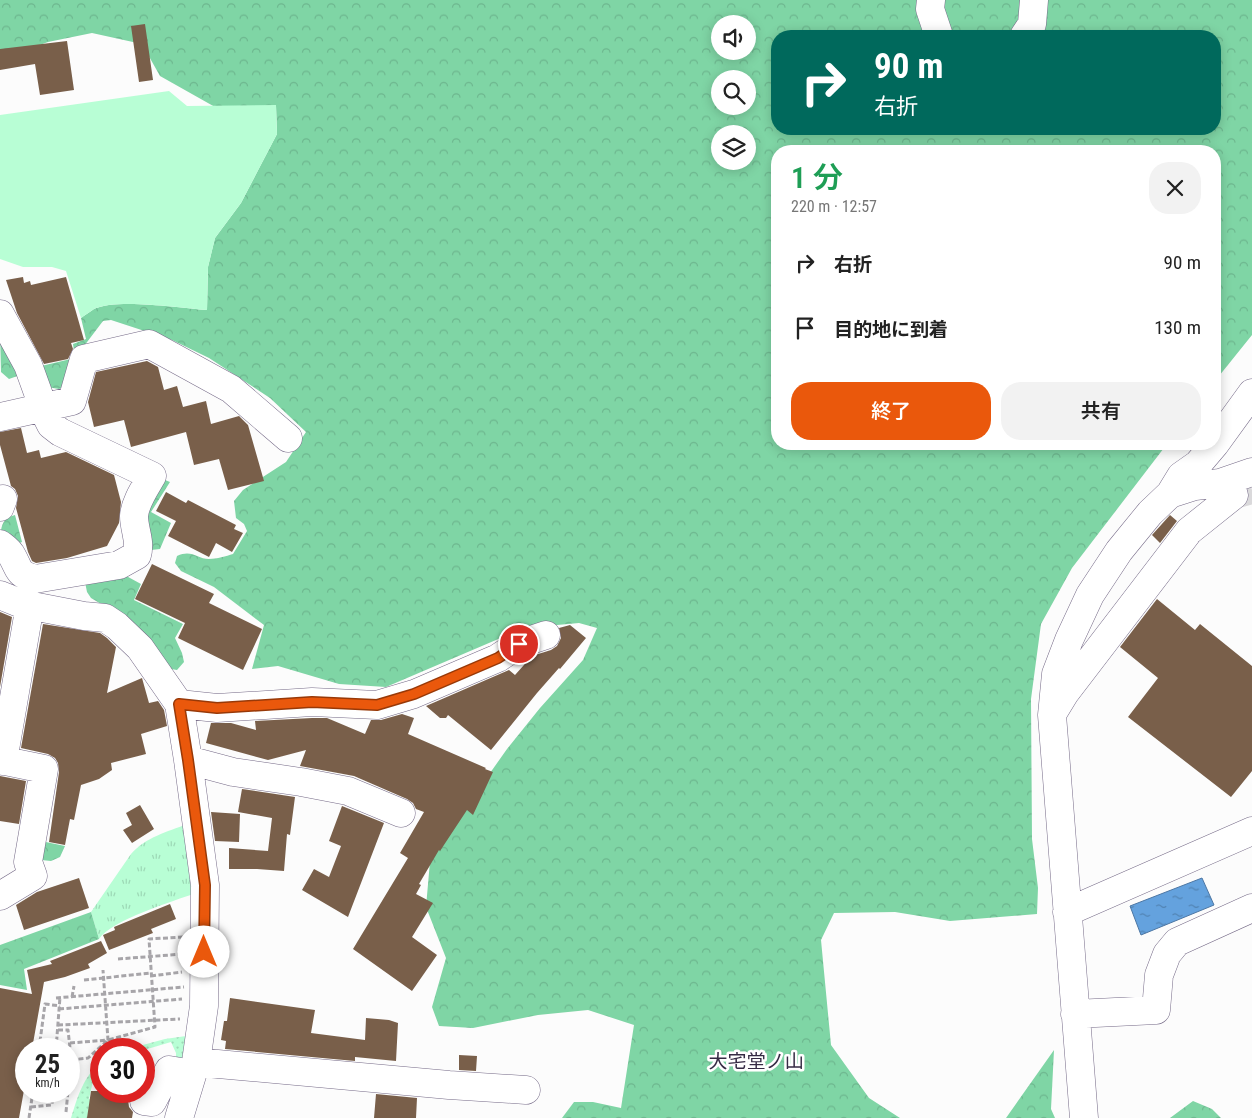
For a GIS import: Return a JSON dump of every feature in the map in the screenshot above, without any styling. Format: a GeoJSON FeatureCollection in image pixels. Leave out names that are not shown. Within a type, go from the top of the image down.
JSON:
{"type":"FeatureCollection","features":[{"type":"Feature","properties":{"kind":"street"},"geometry":{"type":"LineString","coordinates":[[932,0],[930,9],[937,30]]}},
{"type":"Feature","properties":{"kind":"street"},"geometry":{"type":"LineString","coordinates":[[1028,30],[1032,24],[1034,0]]}},
{"type":"Feature","properties":{"kind":"street"},"geometry":{"type":"LineString","coordinates":[[0,314],[28,365],[45,407],[46,415],[52,425],[60,432],[152,476],[135,509],[134,518],[140,546],[137,556],[119,565],[35,579],[26,577],[19,572],[12,554],[0,544]]}},
{"type":"Feature","properties":{"kind":"street"},"geometry":{"type":"LineString","coordinates":[[0,417],[72,401],[84,359],[149,344],[231,389],[288,438]]}},
{"type":"Feature","properties":{"kind":"street"},"geometry":{"type":"LineString","coordinates":[[1221,436],[1252,393]]}},
{"type":"Feature","properties":{"kind":"street"},"geometry":{"type":"LineString","coordinates":[[1084,1118],[1052,715],[1056,674],[1090,595],[1119,551],[1150,513],[1170,494],[1181,476],[1198,464],[1210,450]]}},
{"type":"Feature","properties":{"kind":"street"},"geometry":{"type":"LineString","coordinates":[[1170,494],[1195,486],[1220,483],[1252,472]]}},
{"type":"Feature","properties":{"kind":"street"},"geometry":{"type":"LineString","coordinates":[[1052,715],[1065,693],[1189,531],[1234,495]]}},
{"type":"Feature","properties":{"kind":"street"},"geometry":{"type":"LineString","coordinates":[[0,595],[22,604],[84,616],[105,618],[117,626],[140,648],[179,704],[205,885],[193,992],[204,1006],[182,1066],[179,1118]]}},
{"type":"Feature","properties":{"kind":"street"},"geometry":{"type":"LineString","coordinates":[[0,896],[33,876],[28,862],[44,770],[1,761],[30,605]]}},
{"type":"Feature","properties":{"kind":"street"},"geometry":{"type":"LineString","coordinates":[[179,704],[217,708],[312,702],[377,705],[414,694],[498,658],[519,644],[546,634]]}},
{"type":"Feature","properties":{"kind":"street"},"geometry":{"type":"LineString","coordinates":[[188,760],[233,772],[348,791],[401,813]]}},
{"type":"Feature","properties":{"kind":"street"},"geometry":{"type":"LineString","coordinates":[[1067,912],[1252,831]]}},
{"type":"Feature","properties":{"kind":"street"},"geometry":{"type":"LineString","coordinates":[[1076,1014],[1156,1010],[1159,975],[1166,954],[1177,942],[1252,908]]}},
{"type":"Feature","properties":{"kind":"street"},"geometry":{"type":"LineString","coordinates":[[182,1066],[526,1090]]}},
{"type":"Feature","properties":{"kind":"street"},"geometry":{"type":"LineString","coordinates":[[155,1098],[182,1066]]}},
{"type":"Feature","properties":{"kind":"path"},"geometry":{"type":"LineString","coordinates":[[115,1038],[155,1027],[149,940],[186,937]]}},
{"type":"Feature","properties":{"kind":"path"},"geometry":{"type":"LineString","coordinates":[[84,980],[182,973],[185,946]]}},
{"type":"Feature","properties":{"kind":"path"},"geometry":{"type":"LineString","coordinates":[[118,959],[184,954]]}},
{"type":"Feature","properties":{"kind":"path"},"geometry":{"type":"LineString","coordinates":[[103,970],[108,1038]]}},
{"type":"Feature","properties":{"kind":"path"},"geometry":{"type":"LineString","coordinates":[[72,997],[74,986]]}},
{"type":"Feature","properties":{"kind":"path"},"geometry":{"type":"LineString","coordinates":[[57,1038],[58,998],[152,989],[193,992]]}},
{"type":"Feature","properties":{"kind":"path"},"geometry":{"type":"LineString","coordinates":[[40,1038],[45,1004],[59,1008],[105,1006],[153,1002],[193,992]]}},
{"type":"Feature","properties":{"kind":"path"},"geometry":{"type":"LineString","coordinates":[[58,1025],[182,1019]]}},
{"type":"Feature","properties":{"kind":"path"},"geometry":{"type":"LineString","coordinates":[[58,1030],[68,1030],[69,1038]]}},
{"type":"Feature","properties":{"kind":"path"},"geometry":{"type":"LineString","coordinates":[[29,1118],[32,1103]]}},
{"type":"Feature","properties":{"kind":"path"},"geometry":{"type":"LineString","coordinates":[[31,1107],[52,1105],[52,1103]]}},
{"type":"Feature","properties":{"kind":"path"},"geometry":{"type":"LineString","coordinates":[[66,1112],[67,1103]]}},
{"type":"Feature","properties":{"kind":"green space"},"geometry":{"type":"Polygon","coordinates":[[[0,0],[1252,0],[1252,335],[1221,374],[1221,145],[771,145],[771,450],[1162,450],[1072,568],[1041,624],[1031,699],[1032,839],[1038,888],[1037,914],[950,921],[895,912],[834,913],[821,940],[831,1045],[869,1098],[900,1118],[562,1118],[574,1102],[593,1102],[621,1108],[634,1025],[588,1010],[538,1015],[473,1028],[439,1026],[432,1007],[446,958],[426,907],[431,850],[466,807],[507,749],[540,708],[583,660],[597,628],[579,623],[524,628],[386,687],[339,684],[278,666],[252,669],[264,625],[214,587],[181,571],[175,563],[177,556],[182,554],[191,554],[209,559],[233,554],[247,531],[244,524],[236,518],[234,501],[243,490],[286,462],[306,432],[270,398],[209,358],[172,340],[111,320],[103,321],[78,354],[69,383],[59,389],[47,387],[37,367],[75,358],[73,344],[86,339],[81,318],[94,309],[118,304],[133,304],[207,310],[208,267],[215,238],[241,203],[277,134],[276,106],[215,107],[160,76],[142,44],[92,33],[48,42],[12,55],[0,56],[0,0]]]}},
{"type":"Feature","properties":{"kind":"green space"},"geometry":{"type":"Polygon","coordinates":[[[169,91],[187,106],[276,105],[277,134],[241,203],[215,238],[208,267],[207,310],[118,304],[94,309],[81,318],[66,271],[52,267],[23,267],[0,259],[0,115],[169,91]]]}},
{"type":"Feature","properties":{"kind":"green space"},"geometry":{"type":"Polygon","coordinates":[[[0,332],[23,374],[9,379],[1,372],[0,332]]]}},
{"type":"Feature","properties":{"kind":"green space"},"geometry":{"type":"Polygon","coordinates":[[[160,478],[170,482],[151,512],[171,523],[160,549],[151,550],[141,505],[160,478]]]}},
{"type":"Feature","properties":{"kind":"green space"},"geometry":{"type":"Polygon","coordinates":[[[15,515],[22,542],[17,544],[1,531],[5,520],[15,515]]]}},
{"type":"Feature","properties":{"kind":"green space"},"geometry":{"type":"Polygon","coordinates":[[[119,572],[141,584],[134,600],[183,624],[175,638],[184,662],[177,670],[165,668],[108,608],[91,598],[87,592],[85,582],[119,572]]]}},
{"type":"Feature","properties":{"kind":"green space"},"geometry":{"type":"Polygon","coordinates":[[[187,824],[196,893],[129,918],[106,932],[99,939],[91,912],[131,854],[150,839],[187,824]]]}},
{"type":"Feature","properties":{"kind":"green space"},"geometry":{"type":"Polygon","coordinates":[[[41,841],[65,846],[60,857],[51,861],[41,860],[41,841]]]}},
{"type":"Feature","properties":{"kind":"green space"},"geometry":{"type":"Polygon","coordinates":[[[91,912],[99,939],[24,969],[27,990],[0,985],[0,945],[91,912]]]}},
{"type":"Feature","properties":{"kind":"green space"},"geometry":{"type":"Polygon","coordinates":[[[193,1035],[189,1058],[176,1063],[176,1053],[171,1042],[155,1047],[155,1042],[193,1035]]]}},
{"type":"Feature","properties":{"kind":"green space"},"geometry":{"type":"Polygon","coordinates":[[[1054,1050],[1051,1109],[1055,1118],[1006,1118],[1054,1050]]]}},
{"type":"Feature","properties":{"kind":"green space"},"geometry":{"type":"Polygon","coordinates":[[[90,1074],[90,1103],[111,1103],[111,1118],[71,1118],[76,1103],[80,1103],[80,1093],[90,1074]]]}},
{"type":"Feature","properties":{"kind":"green space"},"geometry":{"type":"Polygon","coordinates":[[[1193,1101],[1212,1109],[1221,1118],[1170,1118],[1193,1101]]]}},
{"type":"Feature","properties":{"kind":"water"},"geometry":{"type":"Polygon","coordinates":[[[1202,878],[1214,905],[1141,935],[1130,906],[1202,878]]]}},
{"type":"Feature","properties":{"kind":"building"},"geometry":{"type":"Polygon","coordinates":[[[145,24],[153,80],[139,82],[131,26],[145,24]]]}},
{"type":"Feature","properties":{"kind":"building"},"geometry":{"type":"Polygon","coordinates":[[[67,41],[74,90],[40,95],[35,64],[0,70],[0,49],[67,41]]]}},
{"type":"Feature","properties":{"kind":"building"},"geometry":{"type":"Polygon","coordinates":[[[23,277],[24,283],[30,281],[31,285],[66,277],[84,340],[71,343],[73,349],[68,359],[44,364],[17,313],[6,280],[23,277]]]}},
{"type":"Feature","properties":{"kind":"building"},"geometry":{"type":"Polygon","coordinates":[[[147,361],[158,367],[164,390],[177,386],[183,407],[206,401],[211,424],[239,416],[248,425],[264,481],[228,490],[219,459],[194,465],[186,432],[131,447],[124,420],[94,427],[88,402],[96,372],[147,361]]]}},
{"type":"Feature","properties":{"kind":"building"},"geometry":{"type":"Polygon","coordinates":[[[21,428],[27,453],[39,450],[41,458],[66,452],[114,475],[121,502],[119,523],[107,546],[67,558],[36,563],[32,561],[16,508],[18,496],[15,489],[11,486],[0,445],[0,432],[21,428]]]}},
{"type":"Feature","properties":{"kind":"building"},"geometry":{"type":"Polygon","coordinates":[[[166,492],[186,503],[188,500],[236,525],[234,529],[243,533],[232,552],[216,543],[209,557],[168,536],[176,521],[156,511],[166,492]]]}},
{"type":"Feature","properties":{"kind":"building"},"geometry":{"type":"Polygon","coordinates":[[[1170,515],[1177,521],[1160,543],[1152,535],[1170,515]]]}},
{"type":"Feature","properties":{"kind":"building"},"geometry":{"type":"Polygon","coordinates":[[[152,564],[214,594],[209,603],[262,629],[243,670],[178,638],[185,623],[135,599],[152,564]]]}},
{"type":"Feature","properties":{"kind":"building"},"geometry":{"type":"Polygon","coordinates":[[[1157,599],[1195,630],[1200,624],[1252,666],[1252,771],[1231,797],[1128,717],[1158,678],[1120,647],[1157,599]]]}},
{"type":"Feature","properties":{"kind":"building"},"geometry":{"type":"Polygon","coordinates":[[[0,612],[12,617],[0,687],[0,612]]]}},
{"type":"Feature","properties":{"kind":"building"},"geometry":{"type":"Polygon","coordinates":[[[43,624],[100,633],[107,638],[116,647],[107,693],[142,678],[149,703],[158,701],[164,710],[167,726],[141,734],[146,754],[111,763],[112,770],[99,779],[81,785],[74,820],[70,819],[65,845],[49,842],[59,772],[58,763],[55,758],[48,754],[21,748],[43,624]]]}},
{"type":"Feature","properties":{"kind":"building"},"geometry":{"type":"Polygon","coordinates":[[[570,625],[586,638],[537,693],[491,750],[448,715],[446,718],[440,718],[426,706],[509,670],[515,675],[532,656],[557,646],[561,638],[559,628],[570,625]]]}},
{"type":"Feature","properties":{"kind":"building"},"geometry":{"type":"Polygon","coordinates":[[[402,714],[414,718],[408,734],[493,772],[473,815],[467,810],[439,850],[419,884],[421,885],[416,894],[433,903],[412,937],[437,955],[412,991],[353,949],[408,858],[400,853],[424,812],[416,809],[413,803],[407,799],[354,776],[300,766],[306,750],[268,760],[206,743],[211,723],[231,723],[256,730],[255,721],[327,718],[365,734],[371,720],[381,720],[402,714]]]}},
{"type":"Feature","properties":{"kind":"building"},"geometry":{"type":"Polygon","coordinates":[[[0,776],[26,781],[19,824],[0,821],[0,776]]]}},
{"type":"Feature","properties":{"kind":"building"},"geometry":{"type":"Polygon","coordinates":[[[242,789],[295,797],[290,835],[287,834],[284,871],[229,869],[229,848],[268,851],[272,818],[238,812],[242,789]]]}},
{"type":"Feature","properties":{"kind":"building"},"geometry":{"type":"Polygon","coordinates":[[[140,805],[154,829],[132,843],[123,830],[132,825],[126,813],[140,805]]]}},
{"type":"Feature","properties":{"kind":"building"},"geometry":{"type":"Polygon","coordinates":[[[342,806],[384,823],[348,917],[302,890],[314,869],[329,877],[341,846],[329,841],[342,806]]]}},
{"type":"Feature","properties":{"kind":"building"},"geometry":{"type":"Polygon","coordinates":[[[211,812],[240,814],[239,842],[215,841],[211,812]]]}},
{"type":"Feature","properties":{"kind":"building"},"geometry":{"type":"Polygon","coordinates":[[[79,878],[89,908],[24,930],[16,905],[37,892],[79,878]]]}},
{"type":"Feature","properties":{"kind":"building"},"geometry":{"type":"Polygon","coordinates":[[[170,904],[176,919],[151,929],[153,933],[109,950],[103,935],[115,930],[114,927],[170,904]]]}},
{"type":"Feature","properties":{"kind":"building"},"geometry":{"type":"Polygon","coordinates":[[[101,941],[107,953],[88,964],[90,968],[44,982],[34,1038],[15,1038],[15,1103],[22,1103],[19,1118],[0,1118],[0,988],[32,994],[27,970],[52,964],[50,961],[101,941]]]}},
{"type":"Feature","properties":{"kind":"building"},"geometry":{"type":"Polygon","coordinates":[[[230,998],[315,1010],[311,1033],[365,1040],[366,1018],[389,1020],[398,1023],[396,1061],[355,1057],[355,1061],[225,1049],[226,1041],[221,1040],[224,1021],[227,1021],[230,998]]]}},
{"type":"Feature","properties":{"kind":"building"},"geometry":{"type":"Polygon","coordinates":[[[459,1055],[477,1056],[476,1071],[459,1070],[459,1055]]]}},
{"type":"Feature","properties":{"kind":"building"},"geometry":{"type":"Polygon","coordinates":[[[376,1094],[417,1098],[416,1118],[374,1118],[376,1094]]]}},
{"type":"Feature","properties":{"kind":"building"},"geometry":{"type":"Polygon","coordinates":[[[90,1098],[90,1103],[128,1103],[133,1112],[132,1118],[87,1118],[90,1098]]]}},
{"type":"Feature","properties":{"kind":"tunnel"},"geometry":{"type":"LineString","coordinates":[[1234,495],[1252,490]]}},
{"type":"Feature","properties":{"kind":"district","name":"大宅堂ノ山"},"geometry":{"type":"Point","coordinates":[756,1061]}},
{"type":"Feature","properties":{"kind":"route"},"geometry":{"type":"LineString","coordinates":[[204,952],[205,885],[179,704],[217,708],[312,702],[377,705],[414,694],[498,658],[519,644]]}}]}
